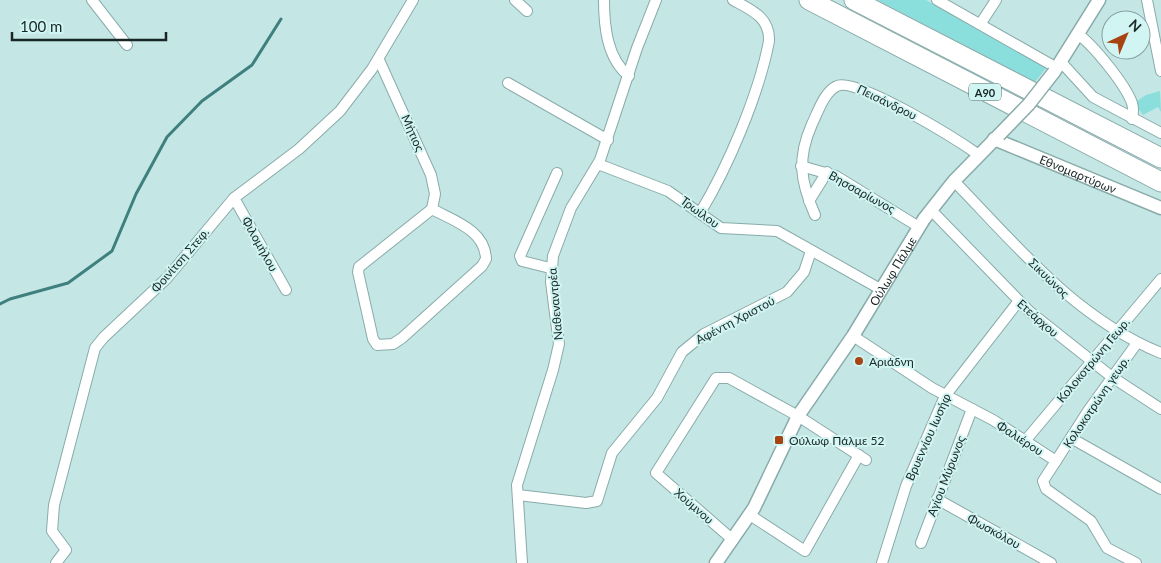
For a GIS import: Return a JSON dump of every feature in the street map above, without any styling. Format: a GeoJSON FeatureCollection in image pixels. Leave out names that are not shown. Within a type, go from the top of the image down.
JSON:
{"type":"FeatureCollection","features":[{"type":"Feature","properties":{"kind":"highway","name":"Α90"},"geometry":{"type":"LineString","coordinates":[[809,0],[1161,182]]}},
{"type":"Feature","properties":{"kind":"highway","name":"Α90"},"geometry":{"type":"LineString","coordinates":[[854,0],[1161,158]]}},
{"type":"Feature","properties":{"kind":"street"},"geometry":{"type":"LineString","coordinates":[[92,0],[127,45]]}},
{"type":"Feature","properties":{"kind":"street","name":"Φοινίτση Στεφ."},"geometry":{"type":"LineString","coordinates":[[56,563],[66,550],[52,532],[54,505],[95,348],[171,274],[234,198],[314,136],[350,99],[379,60],[413,0]]}},
{"type":"Feature","properties":{"kind":"street"},"geometry":{"type":"LineString","coordinates":[[515,0],[527,11]]}},
{"type":"Feature","properties":{"kind":"street"},"geometry":{"type":"LineString","coordinates":[[604,0],[604,20],[609,44],[619,66],[628,76]]}},
{"type":"Feature","properties":{"kind":"street","name":"Ναθεναντρέα"},"geometry":{"type":"LineString","coordinates":[[522,563],[518,495],[519,478],[558,349],[550,268],[558,239],[566,221],[582,188],[598,164],[608,140],[637,48],[656,0]]}},
{"type":"Feature","properties":{"kind":"street"},"geometry":{"type":"LineString","coordinates":[[700,213],[737,138],[769,41],[769,29],[766,22],[733,0]]}},
{"type":"Feature","properties":{"kind":"street"},"geometry":{"type":"LineString","coordinates":[[937,0],[981,23],[1057,68],[1093,97],[1161,133]]}},
{"type":"Feature","properties":{"kind":"street"},"geometry":{"type":"LineString","coordinates":[[981,23],[996,0]]}},
{"type":"Feature","properties":{"kind":"street","name":"Ούλωφ Πάλμε"},"geometry":{"type":"LineString","coordinates":[[716,563],[750,515],[798,416],[853,336],[920,226],[954,181],[1029,104],[1057,68],[1099,0]]}},
{"type":"Feature","properties":{"kind":"street"},"geometry":{"type":"LineString","coordinates":[[1147,0],[1157,37],[1161,71]]}},
{"type":"Feature","properties":{"kind":"street"},"geometry":{"type":"LineString","coordinates":[[1078,34],[1098,54],[1129,97],[1133,105],[1132,119]]}},
{"type":"Feature","properties":{"kind":"street","name":"Μήτιος"},"geometry":{"type":"LineString","coordinates":[[379,60],[431,175],[435,194],[432,209]]}},
{"type":"Feature","properties":{"kind":"street"},"geometry":{"type":"LineString","coordinates":[[508,83],[608,140]]}},
{"type":"Feature","properties":{"kind":"street","name":"Πεισάνδρου"},"geometry":{"type":"LineString","coordinates":[[815,215],[809,201],[801,166],[804,141],[831,89],[842,84],[852,86],[911,113],[979,155]]}},
{"type":"Feature","properties":{"kind":"street","name":"Εθνομαρτύρων"},"geometry":{"type":"LineString","coordinates":[[997,137],[1161,208]]}},
{"type":"Feature","properties":{"kind":"street","name":"Τρωίλου"},"geometry":{"type":"LineString","coordinates":[[598,164],[668,191],[714,224],[725,229],[777,231],[882,290]]}},
{"type":"Feature","properties":{"kind":"street","name":"Βησσαρίωνος"},"geometry":{"type":"LineString","coordinates":[[801,166],[826,172],[877,199],[920,226]]}},
{"type":"Feature","properties":{"kind":"street"},"geometry":{"type":"LineString","coordinates":[[809,201],[826,172]]}},
{"type":"Feature","properties":{"kind":"street"},"geometry":{"type":"LineString","coordinates":[[550,268],[522,261],[520,256],[557,173]]}},
{"type":"Feature","properties":{"kind":"street","name":"Σικυώνος"},"geometry":{"type":"LineString","coordinates":[[954,181],[1046,276],[1079,306],[1117,333],[1161,353]]}},
{"type":"Feature","properties":{"kind":"street","name":"Φιλομήλου"},"geometry":{"type":"LineString","coordinates":[[234,198],[286,290]]}},
{"type":"Feature","properties":{"kind":"street"},"geometry":{"type":"LineString","coordinates":[[432,209],[474,233],[482,241],[486,259],[482,266],[399,340],[387,345],[377,345],[373,339],[358,267],[432,209]]}},
{"type":"Feature","properties":{"kind":"street","name":"Ετεάρχου"},"geometry":{"type":"LineString","coordinates":[[931,210],[1018,302],[1112,378],[1161,409]]}},
{"type":"Feature","properties":{"kind":"street","name":"Αφέντη Χριστού"},"geometry":{"type":"LineString","coordinates":[[518,495],[586,503],[597,501],[614,449],[657,398],[682,352],[704,334],[787,292],[804,272],[811,251]]}},
{"type":"Feature","properties":{"kind":"street","name":"Κολοκοτρώνη Γεωρ."},"geometry":{"type":"LineString","coordinates":[[1025,441],[1159,284]]}},
{"type":"Feature","properties":{"kind":"street","name":"Βρυεννίου Ιωσήφ"},"geometry":{"type":"LineString","coordinates":[[882,563],[906,486],[945,396],[1018,302]]}},
{"type":"Feature","properties":{"kind":"street","name":"Φαλιέρου"},"geometry":{"type":"LineString","coordinates":[[853,336],[945,396],[972,409],[1056,461],[1043,481],[1046,489],[1091,520],[1107,548],[1136,563]]}},
{"type":"Feature","properties":{"kind":"street","name":"Κολοκοτρώνη γεωρ."},"geometry":{"type":"LineString","coordinates":[[1056,461],[1137,343]]}},
{"type":"Feature","properties":{"kind":"street","name":"Χούμνου"},"geometry":{"type":"LineString","coordinates":[[733,540],[656,473],[714,380],[721,377],[729,378],[798,416]]}},
{"type":"Feature","properties":{"kind":"street","name":"Αγίου Μύρωνος"},"geometry":{"type":"LineString","coordinates":[[921,543],[972,409]]}},
{"type":"Feature","properties":{"kind":"street"},"geometry":{"type":"LineString","coordinates":[[750,515],[805,551],[862,457],[798,416]]}},
{"type":"Feature","properties":{"kind":"street"},"geometry":{"type":"LineString","coordinates":[[1071,438],[1161,489]]}},
{"type":"Feature","properties":{"kind":"street","name":"Φωσκόλου"},"geometry":{"type":"LineString","coordinates":[[937,499],[1048,562]]}},
{"type":"Feature","properties":{"kind":"shaded area"},"geometry":{"type":"Polygon","coordinates":[[[877,0],[926,0],[1046,68],[1035,82],[877,0]]]}},
{"type":"Feature","properties":{"kind":"shaded area"},"geometry":{"type":"Polygon","coordinates":[[[1160,91],[1161,112],[1158,107],[1143,115],[1134,103],[1146,95],[1160,91]]]}},
{"type":"Feature","properties":{"kind":"waterway"},"geometry":{"type":"LineString","coordinates":[[0,304],[10,299],[68,283],[112,251],[136,194],[167,137],[202,101],[252,65],[281,19]]}},
{"type":"Feature","properties":{"kind":"place","name":"Αριάδνη"},"geometry":{"type":"Point","coordinates":[859,361]}},
{"type":"Feature","properties":{"kind":"place","name":"Ούλωφ Πάλμε 52"},"geometry":{"type":"Point","coordinates":[779,440]}}]}
